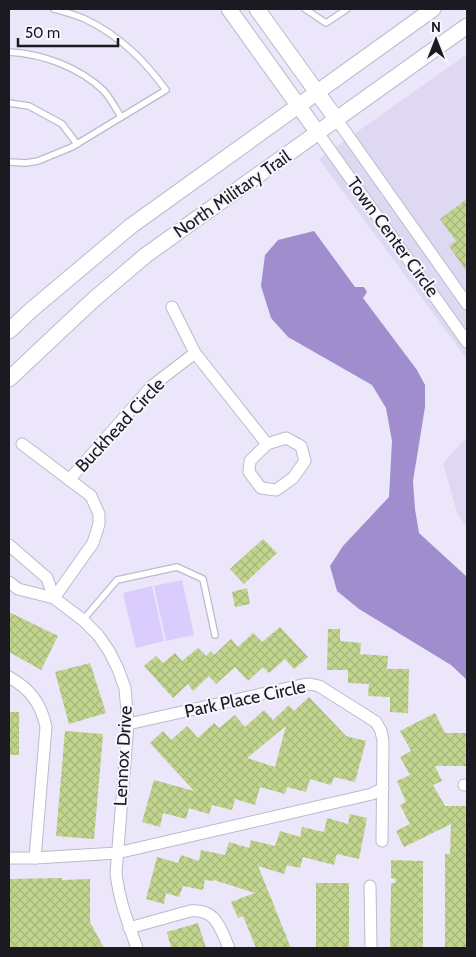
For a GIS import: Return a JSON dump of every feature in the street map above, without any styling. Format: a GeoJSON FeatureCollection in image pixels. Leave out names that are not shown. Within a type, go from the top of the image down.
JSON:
{"type":"FeatureCollection","features":[{"type":"Feature","properties":{"kind":"main road"},"geometry":{"type":"LineString","coordinates":[[229,9],[318,133]]}},
{"type":"Feature","properties":{"kind":"main road"},"geometry":{"type":"LineString","coordinates":[[257,9],[337,120]]}},
{"type":"Feature","properties":{"kind":"main road","name":"North Military Trail"},"geometry":{"type":"LineString","coordinates":[[9,331],[49,294],[131,226],[433,9]]}},
{"type":"Feature","properties":{"kind":"main road","name":"North Military Trail"},"geometry":{"type":"LineString","coordinates":[[9,379],[92,301],[146,255],[467,26]]}},
{"type":"Feature","properties":{"kind":"street","name":"Town Center Circle"},"geometry":{"type":"LineString","coordinates":[[337,120],[467,304]]}},
{"type":"Feature","properties":{"kind":"street","name":"Town Center Circle"},"geometry":{"type":"LineString","coordinates":[[318,133],[466,339]]}},
{"type":"Feature","properties":{"kind":"street"},"geometry":{"type":"LineString","coordinates":[[172,307],[196,353],[268,444]]}},
{"type":"Feature","properties":{"kind":"street","name":"Buckhead Circle"},"geometry":{"type":"LineString","coordinates":[[70,480],[152,386],[196,353]]}},
{"type":"Feature","properties":{"kind":"street"},"geometry":{"type":"LineString","coordinates":[[286,438],[301,446],[305,461],[293,478],[276,490],[261,488],[249,472],[250,461],[268,444],[286,438]]}},
{"type":"Feature","properties":{"kind":"street","name":"Buckhead Circle"},"geometry":{"type":"LineString","coordinates":[[22,444],[91,496],[99,514],[99,524],[93,544],[54,598]]}},
{"type":"Feature","properties":{"kind":"street","name":"Lennox Drive"},"geometry":{"type":"LineString","coordinates":[[9,544],[47,578],[54,598]]}},
{"type":"Feature","properties":{"kind":"street","name":"Lennox Drive"},"geometry":{"type":"LineString","coordinates":[[9,582],[18,589],[54,598],[83,620],[98,634],[109,651],[125,688],[128,724],[116,873],[119,894],[137,948]]}},
{"type":"Feature","properties":{"kind":"street"},"geometry":{"type":"LineString","coordinates":[[9,678],[21,685],[35,699],[41,708],[46,727],[35,858]]}},
{"type":"Feature","properties":{"kind":"street","name":"Park Place Circle"},"geometry":{"type":"LineString","coordinates":[[128,724],[302,685],[319,686],[376,722],[378,726],[383,740],[382,841]]}},
{"type":"Feature","properties":{"kind":"street"},"geometry":{"type":"LineString","coordinates":[[9,858],[117,852],[372,794],[383,788]]}},
{"type":"Feature","properties":{"kind":"street"},"geometry":{"type":"LineString","coordinates":[[370,886],[371,948]]}},
{"type":"Feature","properties":{"kind":"street"},"geometry":{"type":"LineString","coordinates":[[130,928],[199,910],[209,913],[216,920],[229,948]]}},
{"type":"Feature","properties":{"kind":"lane"},"geometry":{"type":"LineString","coordinates":[[9,162],[38,160],[77,144],[166,90],[149,67],[125,44],[86,19],[54,9]]}},
{"type":"Feature","properties":{"kind":"lane"},"geometry":{"type":"LineString","coordinates":[[305,9],[326,23],[347,9]]}},
{"type":"Feature","properties":{"kind":"lane"},"geometry":{"type":"LineString","coordinates":[[9,52],[36,56],[64,65],[85,76],[104,92],[121,117]]}},
{"type":"Feature","properties":{"kind":"lane"},"geometry":{"type":"LineString","coordinates":[[9,103],[29,106],[62,124],[77,144]]}},
{"type":"Feature","properties":{"kind":"lane"},"geometry":{"type":"LineString","coordinates":[[83,620],[117,580],[177,567],[203,579],[215,636]]}},
{"type":"Feature","properties":{"kind":"shaded area"},"geometry":{"type":"Polygon","coordinates":[[[467,54],[467,359],[319,159],[467,54]]]}},
{"type":"Feature","properties":{"kind":"shaded area"},"geometry":{"type":"Polygon","coordinates":[[[314,231],[355,287],[364,287],[367,292],[363,298],[417,370],[425,385],[425,407],[413,481],[415,509],[419,533],[467,577],[467,680],[451,665],[359,609],[337,591],[330,566],[343,546],[389,497],[392,441],[386,408],[372,385],[288,337],[271,318],[261,286],[265,255],[278,240],[314,231]]]}},
{"type":"Feature","properties":{"kind":"shaded area"},"geometry":{"type":"Polygon","coordinates":[[[467,437],[467,529],[457,512],[443,463],[467,437]]]}},
{"type":"Feature","properties":{"kind":"shaded area"},"geometry":{"type":"Polygon","coordinates":[[[182,580],[194,635],[166,641],[154,586],[182,580]]]}},
{"type":"Feature","properties":{"kind":"shaded area"},"geometry":{"type":"Polygon","coordinates":[[[152,586],[164,641],[136,648],[123,593],[152,586]]]}},
{"type":"Feature","properties":{"kind":"building"},"geometry":{"type":"Polygon","coordinates":[[[467,199],[467,272],[449,246],[456,241],[440,219],[467,199]]]}},
{"type":"Feature","properties":{"kind":"building"},"geometry":{"type":"Polygon","coordinates":[[[263,539],[277,553],[244,584],[230,569],[263,539]]]}},
{"type":"Feature","properties":{"kind":"building"},"geometry":{"type":"Polygon","coordinates":[[[247,588],[250,604],[235,607],[232,592],[247,588]]]}},
{"type":"Feature","properties":{"kind":"building"},"geometry":{"type":"Polygon","coordinates":[[[9,612],[58,636],[41,670],[9,652],[9,612]]]}},
{"type":"Feature","properties":{"kind":"building"},"geometry":{"type":"Polygon","coordinates":[[[280,627],[308,657],[294,669],[285,659],[269,673],[263,667],[248,681],[235,667],[216,684],[209,676],[193,691],[188,684],[173,698],[144,666],[156,656],[163,663],[175,653],[182,661],[198,648],[206,656],[211,651],[214,655],[231,639],[238,647],[253,633],[262,642],[280,627]]]}},
{"type":"Feature","properties":{"kind":"building"},"geometry":{"type":"Polygon","coordinates":[[[328,629],[340,629],[340,641],[361,643],[360,654],[388,656],[387,669],[409,669],[408,713],[390,712],[390,697],[368,696],[369,684],[348,683],[348,670],[327,670],[328,629]]]}},
{"type":"Feature","properties":{"kind":"building"},"geometry":{"type":"Polygon","coordinates":[[[90,663],[106,713],[69,724],[55,672],[90,663]]]}},
{"type":"Feature","properties":{"kind":"building"},"geometry":{"type":"Polygon","coordinates":[[[309,697],[346,736],[366,741],[355,782],[334,777],[331,785],[310,779],[306,792],[287,787],[285,794],[260,787],[255,805],[235,799],[232,810],[212,805],[209,814],[189,808],[186,819],[163,813],[160,827],[142,822],[154,780],[194,791],[150,743],[163,731],[171,740],[187,726],[198,738],[214,723],[219,728],[235,715],[245,727],[264,710],[273,720],[289,705],[294,711],[309,697]],[[286,726],[247,758],[275,767],[286,726]]]}},
{"type":"Feature","properties":{"kind":"building"},"geometry":{"type":"Polygon","coordinates":[[[9,712],[19,712],[19,755],[9,755],[9,712]]]}},
{"type":"Feature","properties":{"kind":"building"},"geometry":{"type":"Polygon","coordinates":[[[435,713],[445,733],[467,733],[467,766],[435,766],[442,781],[433,785],[445,806],[467,806],[467,948],[445,948],[445,854],[450,854],[451,824],[404,847],[396,831],[410,824],[400,805],[406,802],[397,781],[410,775],[400,757],[411,751],[400,731],[435,713]]]}},
{"type":"Feature","properties":{"kind":"building"},"geometry":{"type":"Polygon","coordinates":[[[65,731],[103,734],[94,839],[56,836],[65,731]]]}},
{"type":"Feature","properties":{"kind":"building"},"geometry":{"type":"Polygon","coordinates":[[[350,814],[367,818],[359,859],[337,854],[334,865],[303,857],[300,868],[287,865],[284,874],[258,866],[291,948],[256,948],[243,916],[238,918],[231,902],[255,893],[214,880],[205,880],[203,890],[183,886],[179,897],[166,893],[164,904],[146,899],[157,857],[178,863],[181,855],[199,861],[201,850],[225,855],[229,842],[249,848],[251,840],[275,846],[280,831],[300,837],[302,827],[324,832],[327,818],[348,824],[350,814]]]}},
{"type":"Feature","properties":{"kind":"building"},"geometry":{"type":"Polygon","coordinates":[[[391,860],[423,861],[423,948],[390,948],[391,883],[395,883],[396,879],[391,878],[391,860]]]}},
{"type":"Feature","properties":{"kind":"building"},"geometry":{"type":"Polygon","coordinates":[[[62,878],[62,880],[90,879],[90,922],[104,948],[9,948],[9,879],[62,878]]]}},
{"type":"Feature","properties":{"kind":"building"},"geometry":{"type":"Polygon","coordinates":[[[316,883],[349,883],[349,948],[316,948],[316,883]]]}},
{"type":"Feature","properties":{"kind":"building"},"geometry":{"type":"Polygon","coordinates":[[[198,923],[206,948],[171,948],[167,932],[198,923]]]}}]}
